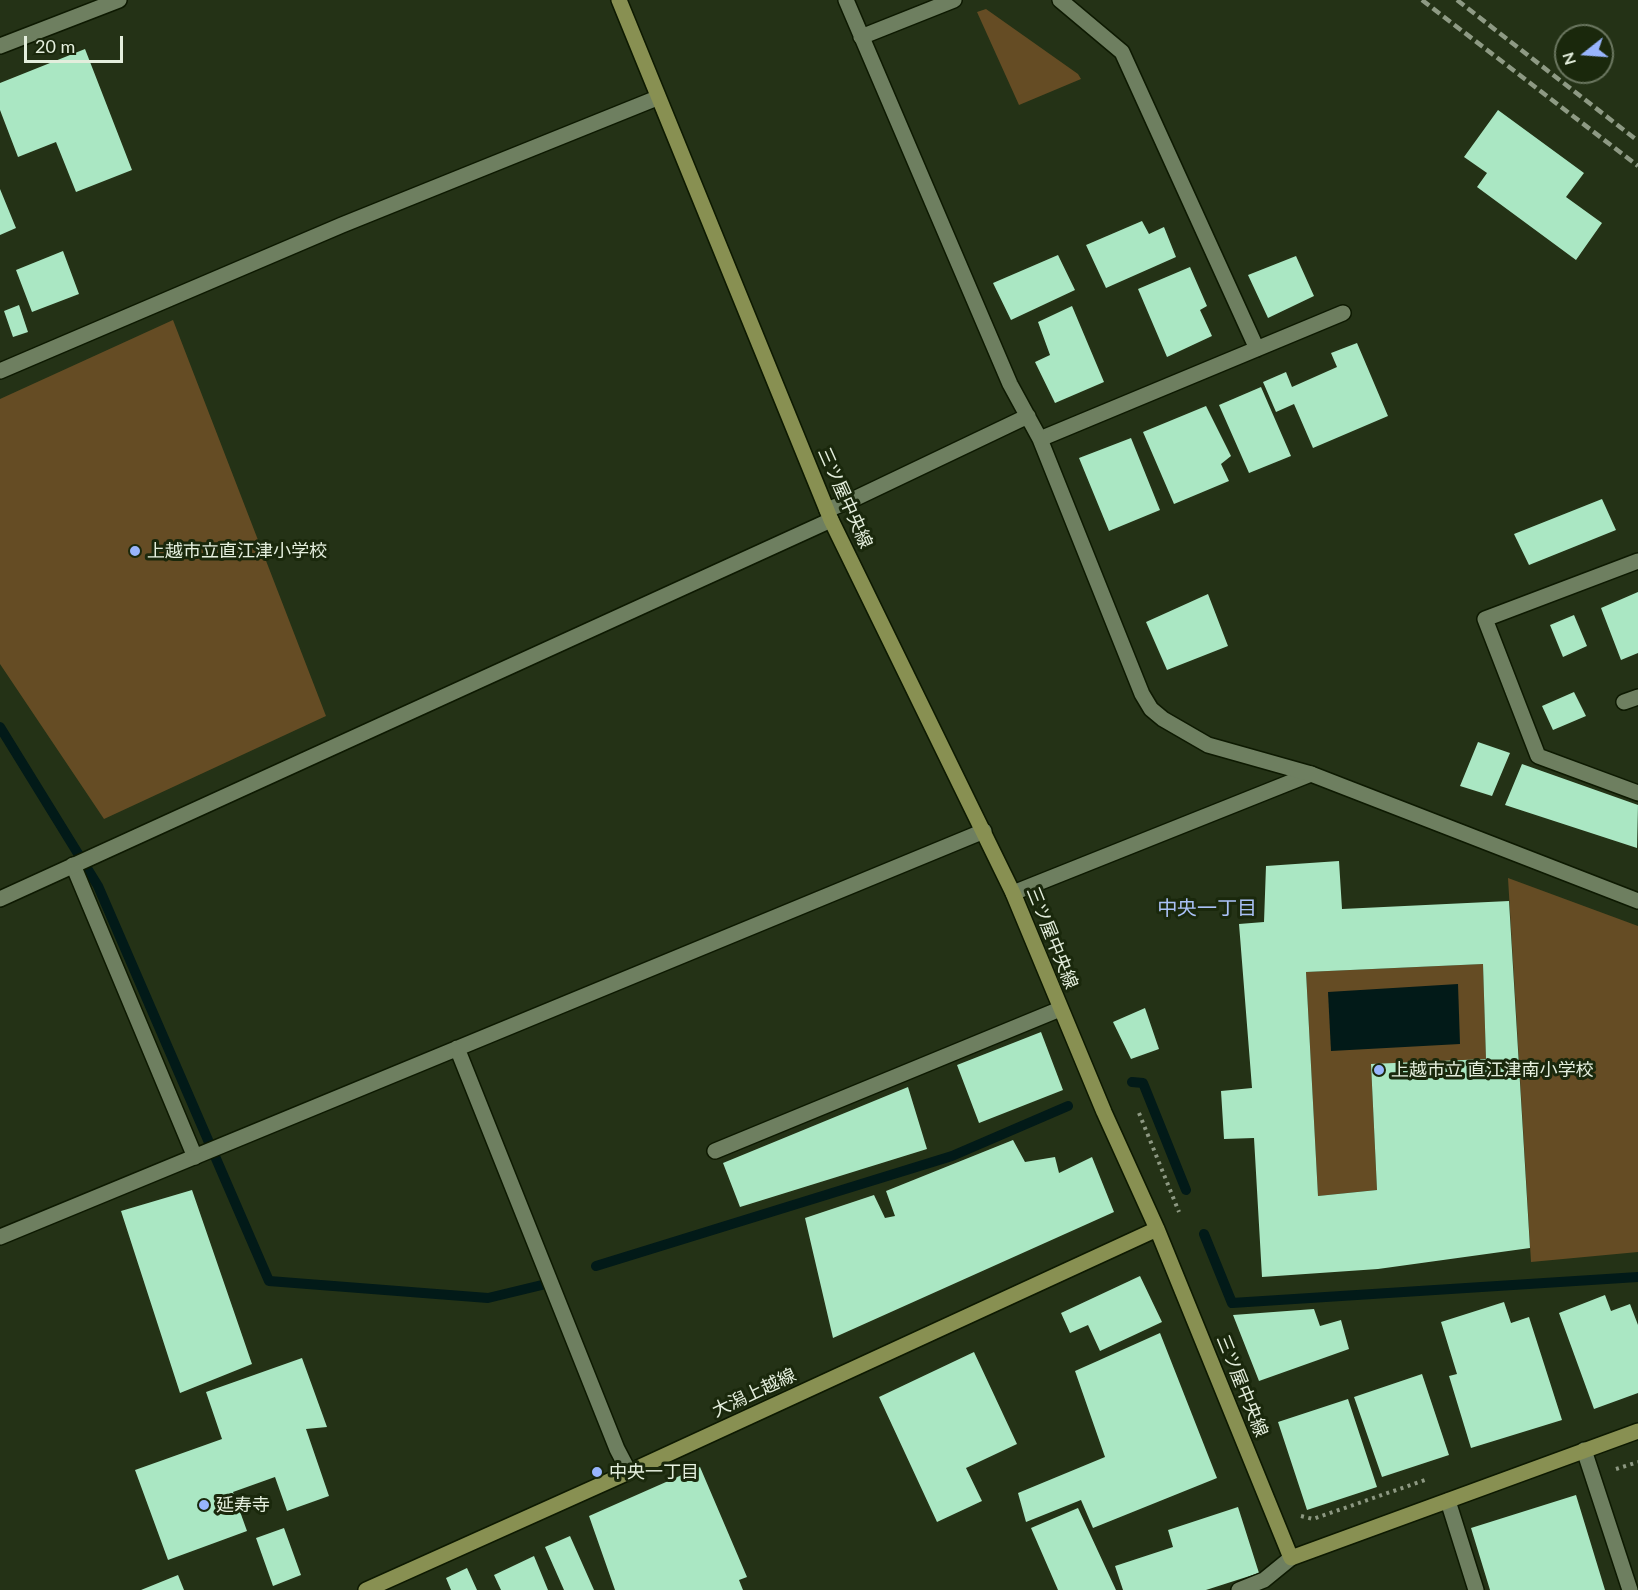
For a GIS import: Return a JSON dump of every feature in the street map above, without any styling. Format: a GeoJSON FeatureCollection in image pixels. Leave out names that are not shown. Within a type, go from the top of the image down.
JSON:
{"type":"FeatureCollection","features":[{"type":"Feature","properties":{"kind":"main road","name":"三ツ屋中央線"},"geometry":{"type":"LineString","coordinates":[[618,0],[829,515],[1013,893],[1104,1112],[1158,1229],[1291,1558]]}},
{"type":"Feature","properties":{"kind":"main road","name":"大潟上越線"},"geometry":{"type":"LineString","coordinates":[[366,1590],[1158,1229]]}},
{"type":"Feature","properties":{"kind":"main road"},"geometry":{"type":"LineString","coordinates":[[1291,1558],[1638,1431]]}},
{"type":"Feature","properties":{"kind":"street"},"geometry":{"type":"LineString","coordinates":[[0,46],[119,0]]}},
{"type":"Feature","properties":{"kind":"street"},"geometry":{"type":"LineString","coordinates":[[846,0],[1010,384],[1041,439],[1142,694],[1152,708],[1163,719],[1208,744],[1311,774],[1638,901]]}},
{"type":"Feature","properties":{"kind":"street"},"geometry":{"type":"LineString","coordinates":[[861,37],[954,0]]}},
{"type":"Feature","properties":{"kind":"street"},"geometry":{"type":"LineString","coordinates":[[1060,0],[1122,52],[1257,349]]}},
{"type":"Feature","properties":{"kind":"street"},"geometry":{"type":"LineString","coordinates":[[0,371],[342,225],[657,98]]}},
{"type":"Feature","properties":{"kind":"street"},"geometry":{"type":"LineString","coordinates":[[1041,439],[1343,313]]}},
{"type":"Feature","properties":{"kind":"street"},"geometry":{"type":"LineString","coordinates":[[0,900],[829,515],[854,499],[1028,416]]}},
{"type":"Feature","properties":{"kind":"street"},"geometry":{"type":"LineString","coordinates":[[1638,561],[1485,619],[1538,756],[1638,793]]}},
{"type":"Feature","properties":{"kind":"street"},"geometry":{"type":"LineString","coordinates":[[1013,893],[1311,774]]}},
{"type":"Feature","properties":{"kind":"street"},"geometry":{"type":"LineString","coordinates":[[0,1237],[984,831]]}},
{"type":"Feature","properties":{"kind":"street"},"geometry":{"type":"LineString","coordinates":[[73,865],[195,1157]]}},
{"type":"Feature","properties":{"kind":"street"},"geometry":{"type":"LineString","coordinates":[[715,1151],[1060,1009]]}},
{"type":"Feature","properties":{"kind":"street"},"geometry":{"type":"LineString","coordinates":[[457,1048],[617,1449],[629,1472]]}},
{"type":"Feature","properties":{"kind":"street"},"geometry":{"type":"LineString","coordinates":[[1584,1450],[1630,1590]]}},
{"type":"Feature","properties":{"kind":"street"},"geometry":{"type":"LineString","coordinates":[[1448,1501],[1476,1590]]}},
{"type":"Feature","properties":{"kind":"street"},"geometry":{"type":"LineString","coordinates":[[1239,1590],[1264,1580],[1291,1558]]}},
{"type":"Feature","properties":{"kind":"path"},"geometry":{"type":"LineString","coordinates":[[1138,1113],[1183,1221]]}},
{"type":"Feature","properties":{"kind":"path"},"geometry":{"type":"LineString","coordinates":[[1299,1516],[1313,1519],[1433,1477]]}},
{"type":"Feature","properties":{"kind":"shaded area"},"geometry":{"type":"Polygon","coordinates":[[[986,9],[1078,74],[1081,79],[1019,105],[977,12],[986,9]]]}},
{"type":"Feature","properties":{"kind":"shaded area","name":"上越市立直江津小学校"},"geometry":{"type":"Polygon","coordinates":[[[173,320],[326,716],[104,819],[0,664],[0,399],[173,320]]]}},
{"type":"Feature","properties":{"kind":"shaded area"},"geometry":{"type":"Polygon","coordinates":[[[1508,878],[1638,926],[1638,1252],[1531,1262],[1508,878]]]}},
{"type":"Feature","properties":{"kind":"shaded area"},"geometry":{"type":"Polygon","coordinates":[[[1483,964],[1486,1059],[1371,1065],[1377,1190],[1318,1196],[1306,972],[1483,964]]]}},
{"type":"Feature","properties":{"kind":"water"},"geometry":{"type":"Polygon","coordinates":[[[1458,984],[1460,1044],[1331,1051],[1328,992],[1458,984]]]}},
{"type":"Feature","properties":{"kind":"building"},"geometry":{"type":"Polygon","coordinates":[[[85,49],[132,170],[76,192],[56,142],[18,157],[0,110],[0,83],[85,49]]]}},
{"type":"Feature","properties":{"kind":"building"},"geometry":{"type":"Polygon","coordinates":[[[1498,110],[1584,173],[1566,197],[1602,223],[1576,260],[1477,187],[1487,173],[1464,157],[1498,110]]]}},
{"type":"Feature","properties":{"kind":"building"},"geometry":{"type":"Polygon","coordinates":[[[0,189],[16,228],[0,235],[0,189]]]}},
{"type":"Feature","properties":{"kind":"building"},"geometry":{"type":"Polygon","coordinates":[[[1142,221],[1149,234],[1164,227],[1176,257],[1106,288],[1086,245],[1142,221]]]}},
{"type":"Feature","properties":{"kind":"building"},"geometry":{"type":"Polygon","coordinates":[[[63,251],[79,294],[32,312],[16,270],[63,251]]]}},
{"type":"Feature","properties":{"kind":"building"},"geometry":{"type":"Polygon","coordinates":[[[1058,255],[1075,290],[1011,320],[993,283],[1058,255]]]}},
{"type":"Feature","properties":{"kind":"building"},"geometry":{"type":"Polygon","coordinates":[[[1296,256],[1314,296],[1268,318],[1248,275],[1296,256]]]}},
{"type":"Feature","properties":{"kind":"building"},"geometry":{"type":"Polygon","coordinates":[[[1190,267],[1207,306],[1200,310],[1212,336],[1167,357],[1138,289],[1190,267]]]}},
{"type":"Feature","properties":{"kind":"building"},"geometry":{"type":"Polygon","coordinates":[[[19,305],[28,332],[13,337],[4,311],[19,305]]]}},
{"type":"Feature","properties":{"kind":"building"},"geometry":{"type":"Polygon","coordinates":[[[1072,306],[1104,382],[1055,403],[1035,362],[1050,355],[1038,322],[1072,306]]]}},
{"type":"Feature","properties":{"kind":"building"},"geometry":{"type":"Polygon","coordinates":[[[1357,343],[1388,416],[1313,448],[1294,404],[1276,412],[1263,382],[1286,372],[1292,387],[1337,367],[1331,353],[1357,343]]]}},
{"type":"Feature","properties":{"kind":"building"},"geometry":{"type":"Polygon","coordinates":[[[1261,387],[1291,456],[1249,473],[1219,405],[1261,387]]]}},
{"type":"Feature","properties":{"kind":"building"},"geometry":{"type":"Polygon","coordinates":[[[1206,406],[1231,456],[1221,464],[1229,481],[1174,504],[1143,432],[1206,406]]]}},
{"type":"Feature","properties":{"kind":"building"},"geometry":{"type":"Polygon","coordinates":[[[1131,438],[1160,510],[1109,531],[1079,458],[1131,438]]]}},
{"type":"Feature","properties":{"kind":"building"},"geometry":{"type":"Polygon","coordinates":[[[1602,499],[1616,530],[1529,565],[1514,534],[1602,499]]]}},
{"type":"Feature","properties":{"kind":"building"},"geometry":{"type":"Polygon","coordinates":[[[1638,592],[1638,653],[1621,660],[1601,608],[1638,592]]]}},
{"type":"Feature","properties":{"kind":"building"},"geometry":{"type":"Polygon","coordinates":[[[1208,594],[1228,646],[1167,670],[1146,622],[1208,594]]]}},
{"type":"Feature","properties":{"kind":"building"},"geometry":{"type":"Polygon","coordinates":[[[1574,615],[1587,646],[1563,657],[1550,625],[1574,615]]]}},
{"type":"Feature","properties":{"kind":"building"},"geometry":{"type":"Polygon","coordinates":[[[1574,692],[1586,716],[1553,730],[1542,706],[1574,692]]]}},
{"type":"Feature","properties":{"kind":"building"},"geometry":{"type":"Polygon","coordinates":[[[1478,742],[1510,753],[1492,796],[1460,786],[1478,742]]]}},
{"type":"Feature","properties":{"kind":"building"},"geometry":{"type":"Polygon","coordinates":[[[1522,764],[1638,805],[1637,848],[1505,805],[1522,764]]]}},
{"type":"Feature","properties":{"kind":"building"},"geometry":{"type":"Polygon","coordinates":[[[1339,861],[1342,909],[1509,901],[1530,1248],[1378,1269],[1262,1277],[1254,1138],[1224,1139],[1221,1091],[1252,1088],[1239,924],[1264,922],[1266,866],[1339,861]],[[1483,964],[1306,972],[1318,1196],[1377,1190],[1371,1064],[1486,1059],[1483,964]]]}},
{"type":"Feature","properties":{"kind":"building"},"geometry":{"type":"Polygon","coordinates":[[[1145,1008],[1159,1049],[1131,1059],[1113,1022],[1145,1008]]]}},
{"type":"Feature","properties":{"kind":"building"},"geometry":{"type":"Polygon","coordinates":[[[1041,1032],[1063,1090],[979,1123],[957,1065],[1041,1032]]]}},
{"type":"Feature","properties":{"kind":"building"},"geometry":{"type":"Polygon","coordinates":[[[908,1087],[927,1149],[740,1207],[723,1163],[908,1087]]]}},
{"type":"Feature","properties":{"kind":"building"},"geometry":{"type":"Polygon","coordinates":[[[1013,1140],[1025,1162],[1055,1157],[1059,1173],[1092,1157],[1114,1212],[833,1338],[805,1218],[874,1195],[885,1218],[895,1216],[886,1191],[1013,1140]]]}},
{"type":"Feature","properties":{"kind":"building"},"geometry":{"type":"Polygon","coordinates":[[[192,1190],[252,1364],[180,1393],[121,1211],[192,1190]]]}},
{"type":"Feature","properties":{"kind":"building"},"geometry":{"type":"Polygon","coordinates":[[[1140,1276],[1162,1322],[1100,1351],[1088,1325],[1070,1333],[1061,1313],[1140,1276]]]}},
{"type":"Feature","properties":{"kind":"building"},"geometry":{"type":"Polygon","coordinates":[[[1605,1295],[1611,1311],[1630,1304],[1638,1325],[1638,1393],[1594,1409],[1559,1313],[1605,1295]]]}},
{"type":"Feature","properties":{"kind":"building"},"geometry":{"type":"Polygon","coordinates":[[[1504,1302],[1511,1323],[1529,1317],[1562,1420],[1471,1448],[1449,1376],[1457,1374],[1441,1322],[1504,1302]]]}},
{"type":"Feature","properties":{"kind":"building"},"geometry":{"type":"Polygon","coordinates":[[[1314,1309],[1320,1326],[1341,1320],[1349,1349],[1259,1381],[1233,1315],[1314,1309]]]}},
{"type":"Feature","properties":{"kind":"building"},"geometry":{"type":"Polygon","coordinates":[[[1160,1333],[1217,1478],[1093,1528],[1081,1500],[1026,1522],[1018,1493],[1105,1457],[1075,1371],[1160,1333]]]}},
{"type":"Feature","properties":{"kind":"building"},"geometry":{"type":"Polygon","coordinates":[[[974,1352],[1017,1444],[966,1468],[982,1501],[937,1522],[879,1397],[974,1352]]]}},
{"type":"Feature","properties":{"kind":"building"},"geometry":{"type":"Polygon","coordinates":[[[302,1358],[327,1427],[306,1429],[329,1496],[287,1511],[275,1477],[233,1492],[247,1531],[168,1560],[135,1470],[222,1439],[206,1392],[302,1358]]]}},
{"type":"Feature","properties":{"kind":"building"},"geometry":{"type":"Polygon","coordinates":[[[1422,1374],[1449,1455],[1382,1477],[1354,1397],[1422,1374]]]}},
{"type":"Feature","properties":{"kind":"building"},"geometry":{"type":"Polygon","coordinates":[[[1348,1399],[1377,1487],[1307,1510],[1278,1422],[1348,1399]]]}},
{"type":"Feature","properties":{"kind":"building"},"geometry":{"type":"Polygon","coordinates":[[[700,1467],[747,1577],[739,1580],[743,1590],[615,1590],[589,1516],[700,1467]]]}},
{"type":"Feature","properties":{"kind":"building"},"geometry":{"type":"Polygon","coordinates":[[[1576,1495],[1605,1590],[1490,1590],[1471,1528],[1576,1495]]]}},
{"type":"Feature","properties":{"kind":"building"},"geometry":{"type":"Polygon","coordinates":[[[1238,1507],[1259,1573],[1206,1590],[1123,1590],[1115,1566],[1173,1547],[1168,1530],[1238,1507]]]}},
{"type":"Feature","properties":{"kind":"building"},"geometry":{"type":"Polygon","coordinates":[[[1078,1508],[1116,1590],[1058,1590],[1031,1528],[1078,1508]]]}},
{"type":"Feature","properties":{"kind":"building"},"geometry":{"type":"Polygon","coordinates":[[[284,1528],[301,1575],[273,1586],[256,1538],[284,1528]]]}},
{"type":"Feature","properties":{"kind":"building"},"geometry":{"type":"Polygon","coordinates":[[[570,1536],[594,1590],[564,1590],[545,1547],[570,1536]]]}},
{"type":"Feature","properties":{"kind":"building"},"geometry":{"type":"Polygon","coordinates":[[[534,1556],[548,1590],[501,1590],[494,1575],[534,1556]]]}},
{"type":"Feature","properties":{"kind":"building"},"geometry":{"type":"Polygon","coordinates":[[[467,1568],[477,1590],[451,1590],[446,1578],[467,1568]]]}},
{"type":"Feature","properties":{"kind":"building"},"geometry":{"type":"Polygon","coordinates":[[[178,1575],[184,1590],[141,1590],[178,1575]]]}},
{"type":"Feature","properties":{"kind":"waterway"},"geometry":{"type":"LineString","coordinates":[[0,727],[98,886],[269,1281],[488,1298],[546,1284]]}},
{"type":"Feature","properties":{"kind":"waterway"},"geometry":{"type":"LineString","coordinates":[[1132,1082],[1143,1083],[1186,1190]]}},
{"type":"Feature","properties":{"kind":"waterway"},"geometry":{"type":"LineString","coordinates":[[596,1266],[952,1156],[1068,1106]]}},
{"type":"Feature","properties":{"kind":"waterway"},"geometry":{"type":"LineString","coordinates":[[1204,1234],[1232,1303],[1638,1277]]}},
{"type":"Feature","properties":{"kind":"railway"},"geometry":{"type":"LineString","coordinates":[[1422,0],[1638,166]]}},
{"type":"Feature","properties":{"kind":"railway"},"geometry":{"type":"LineString","coordinates":[[1457,0],[1638,141]]}},
{"type":"Feature","properties":{"kind":"place","name":"上越市立直江津小学校"},"geometry":{"type":"Point","coordinates":[135,551]}},
{"type":"Feature","properties":{"kind":"place","name":"上越市立 直江津南小学校"},"geometry":{"type":"Point","coordinates":[1379,1070]}},
{"type":"Feature","properties":{"kind":"place","name":"中央一丁目"},"geometry":{"type":"Point","coordinates":[597,1472]}},
{"type":"Feature","properties":{"kind":"place","name":"延寿寺"},"geometry":{"type":"Point","coordinates":[204,1505]}},
{"type":"Feature","properties":{"kind":"district","name":"中央一丁目"},"geometry":{"type":"Point","coordinates":[1207,909]}}]}
